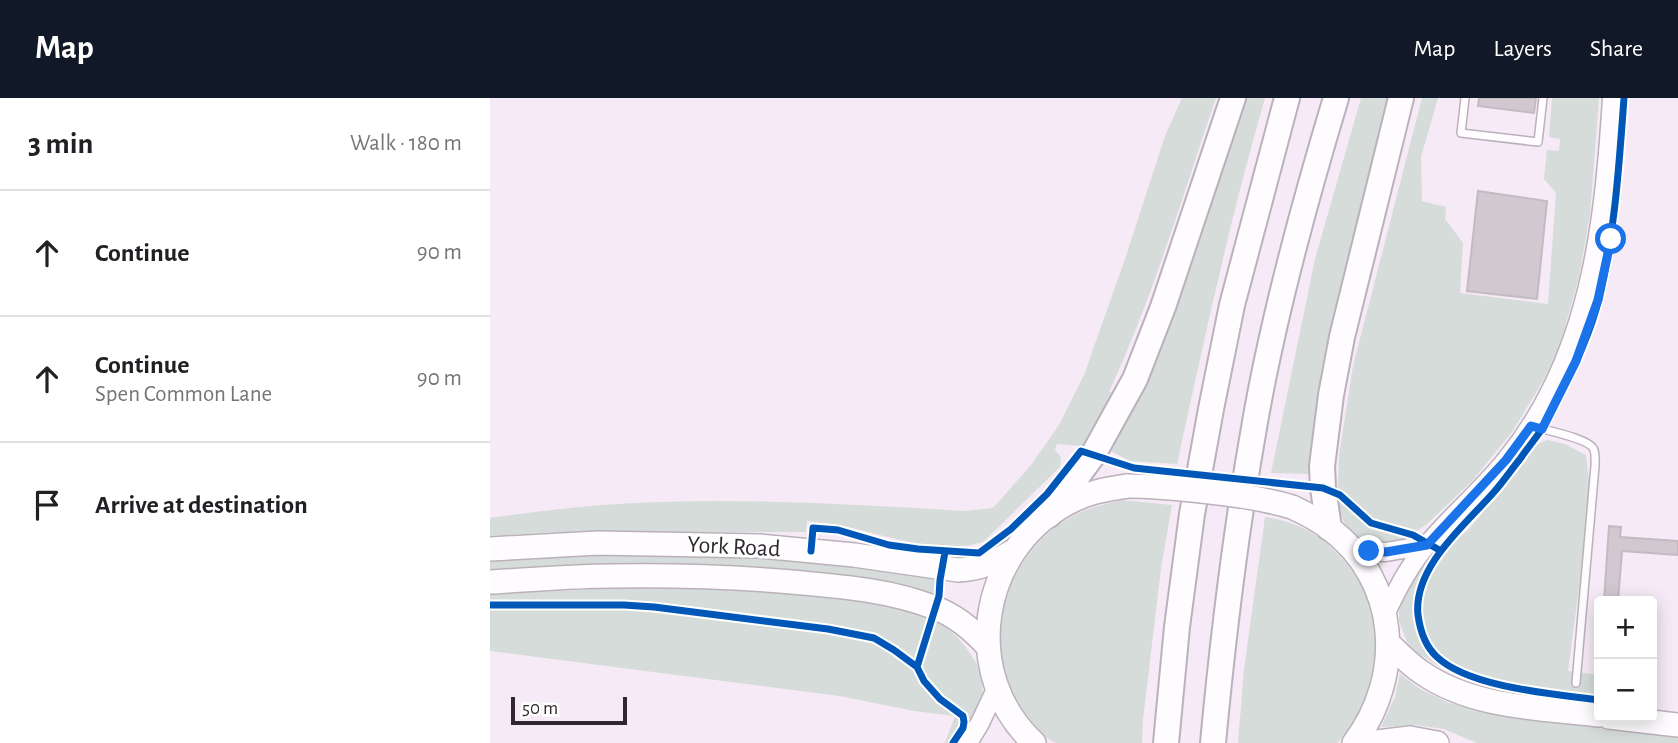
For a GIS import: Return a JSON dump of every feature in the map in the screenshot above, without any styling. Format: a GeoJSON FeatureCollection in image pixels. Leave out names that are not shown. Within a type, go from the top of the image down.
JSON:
{"type":"FeatureCollection","features":[{"type":"Feature","properties":{"kind":"highway"},"geometry":{"type":"LineString","coordinates":[[1049,515],[1093,455],[1135,379],[1163,307],[1233,98]]}},
{"type":"Feature","properties":{"kind":"highway"},"geometry":{"type":"LineString","coordinates":[[1166,743],[1177,627],[1192,514],[1211,409],[1232,305],[1287,98]]}},
{"type":"Feature","properties":{"kind":"highway"},"geometry":{"type":"LineString","coordinates":[[1213,743],[1224,629],[1255,420],[1278,314],[1336,98]]}},
{"type":"Feature","properties":{"kind":"highway"},"geometry":{"type":"LineString","coordinates":[[1329,528],[1322,466],[1331,396],[1342,337],[1401,98]]}},
{"type":"Feature","properties":{"kind":"highway"},"geometry":{"type":"LineString","coordinates":[[1034,743],[1016,723],[997,687],[990,661],[988,633],[991,603],[1000,576],[1030,531],[1067,503],[1107,489],[1149,486],[1270,500],[1311,516],[1348,545],[1371,578],[1385,615],[1388,643],[1387,671],[1380,698],[1373,715],[1354,743]]}},
{"type":"Feature","properties":{"kind":"highway","name":"York Road"},"geometry":{"type":"LineString","coordinates":[[490,548],[598,543],[760,546],[854,555],[958,570],[986,566],[1015,550]]}},
{"type":"Feature","properties":{"kind":"highway","name":"York Road"},"geometry":{"type":"LineString","coordinates":[[490,583],[611,576],[775,580],[836,586],[904,597],[935,607],[975,632],[988,647]]}},
{"type":"Feature","properties":{"kind":"highway"},"geometry":{"type":"LineString","coordinates":[[1388,643],[1422,673],[1461,692],[1486,700],[1594,715]]}},
{"type":"Feature","properties":{"kind":"highway"},"geometry":{"type":"LineString","coordinates":[[1652,722],[1678,725]]}},
{"type":"Feature","properties":{"kind":"highway"},"geometry":{"type":"LineString","coordinates":[[1370,743],[1410,738],[1437,743]]}},
{"type":"Feature","properties":{"kind":"street"},"geometry":{"type":"LineString","coordinates":[[1385,615],[1402,581],[1427,545],[1506,460],[1531,426],[1553,387],[1573,339],[1592,270],[1608,158],[1612,98]]}},
{"type":"Feature","properties":{"kind":"street"},"geometry":{"type":"LineString","coordinates":[[1348,545],[1386,552],[1427,545]]}},
{"type":"Feature","properties":{"kind":"street"},"geometry":{"type":"LineString","coordinates":[[968,743],[997,687]]}},
{"type":"Feature","properties":{"kind":"lane"},"geometry":{"type":"LineString","coordinates":[[1465,98],[1461,133],[1538,142],[1543,98]]}},
{"type":"Feature","properties":{"kind":"lane"},"geometry":{"type":"LineString","coordinates":[[1531,426],[1587,443],[1593,447],[1595,455],[1576,683]]}},
{"type":"Feature","properties":{"kind":"shaded area"},"geometry":{"type":"Polygon","coordinates":[[[1182,98],[1216,98],[1153,283],[1109,392],[1119,395],[1088,449],[1057,444],[1055,450],[1061,457],[1060,467],[983,542],[965,546],[928,545],[834,524],[807,521],[806,532],[558,532],[490,536],[490,518],[647,502],[784,502],[965,511],[993,508],[1031,465],[1059,425],[1084,375],[1165,136],[1182,98]]]}},
{"type":"Feature","properties":{"kind":"shaded area"},"geometry":{"type":"Polygon","coordinates":[[[1241,98],[1265,98],[1229,234],[1177,464],[1130,461],[1107,449],[1241,98]]]}},
{"type":"Feature","properties":{"kind":"shaded area"},"geometry":{"type":"Polygon","coordinates":[[[1361,98],[1395,98],[1310,474],[1271,473],[1315,259],[1361,98]]]}},
{"type":"Feature","properties":{"kind":"shaded area"},"geometry":{"type":"Polygon","coordinates":[[[1422,98],[1438,98],[1421,157],[1422,201],[1446,207],[1445,219],[1463,243],[1460,293],[1548,304],[1556,193],[1544,179],[1547,150],[1559,151],[1560,139],[1549,137],[1552,98],[1599,98],[1590,214],[1579,277],[1559,349],[1512,432],[1472,481],[1426,525],[1395,544],[1376,545],[1358,537],[1346,526],[1337,507],[1339,456],[1353,366],[1422,98]]]}},
{"type":"Feature","properties":{"kind":"shaded area"},"geometry":{"type":"Polygon","coordinates":[[[1548,440],[1565,444],[1586,455],[1591,497],[1568,671],[1594,674],[1594,694],[1506,682],[1438,666],[1407,642],[1399,621],[1399,610],[1419,570],[1468,530],[1537,444],[1548,440]]]}},
{"type":"Feature","properties":{"kind":"shaded area"},"geometry":{"type":"Polygon","coordinates":[[[1122,500],[1172,505],[1161,568],[1142,743],[1057,743],[1039,731],[1029,719],[1017,701],[1008,679],[1001,656],[1000,640],[1005,601],[1022,564],[1048,534],[1081,512],[1122,500]]]}},
{"type":"Feature","properties":{"kind":"shaded area"},"geometry":{"type":"Polygon","coordinates":[[[1265,517],[1300,527],[1328,545],[1349,567],[1372,607],[1376,644],[1371,684],[1358,716],[1337,743],[1238,743],[1244,670],[1265,517]]]}},
{"type":"Feature","properties":{"kind":"shaded area"},"geometry":{"type":"Polygon","coordinates":[[[611,553],[762,558],[851,566],[936,580],[936,594],[881,582],[770,569],[658,567],[490,572],[490,558],[611,553]]]}},
{"type":"Feature","properties":{"kind":"shaded area"},"geometry":{"type":"Polygon","coordinates":[[[623,588],[810,594],[872,603],[918,615],[948,629],[972,656],[982,682],[979,711],[967,728],[949,743],[945,743],[955,716],[840,696],[490,651],[490,594],[623,588]]]}},
{"type":"Feature","properties":{"kind":"shaded area"},"geometry":{"type":"Polygon","coordinates":[[[1400,674],[1420,689],[1449,703],[1534,720],[1678,737],[1678,743],[1477,743],[1444,729],[1415,725],[1381,727],[1395,697],[1400,674]]]}},
{"type":"Feature","properties":{"kind":"building"},"geometry":{"type":"Polygon","coordinates":[[[1479,98],[1536,98],[1534,113],[1478,106],[1479,98]]]}},
{"type":"Feature","properties":{"kind":"building"},"geometry":{"type":"Polygon","coordinates":[[[1478,191],[1547,201],[1537,299],[1467,291],[1478,191]]]}},
{"type":"Feature","properties":{"kind":"building"},"geometry":{"type":"Polygon","coordinates":[[[1609,526],[1621,527],[1620,537],[1678,541],[1678,555],[1622,551],[1618,596],[1604,596],[1609,526]]]}},
{"type":"Feature","properties":{"kind":"cycle path"},"geometry":{"type":"LineString","coordinates":[[1594,699],[1491,683],[1452,668],[1433,653],[1424,638],[1418,615],[1419,597],[1432,564],[1497,488],[1542,429],[1592,323],[1609,248],[1624,98]]}},
{"type":"Feature","properties":{"kind":"cycle path"},"geometry":{"type":"LineString","coordinates":[[811,551],[813,528],[838,530],[889,545],[979,553],[1011,529],[1047,494],[1081,451],[1134,468],[1323,488],[1340,495],[1371,523],[1413,535],[1441,551]]}},
{"type":"Feature","properties":{"kind":"cycle path"},"geometry":{"type":"LineString","coordinates":[[945,552],[939,596],[917,667],[924,681],[940,699],[963,716],[963,728],[953,743]]}},
{"type":"Feature","properties":{"kind":"cycle path"},"geometry":{"type":"LineString","coordinates":[[490,605],[654,607],[828,629],[874,638],[917,667]]}},
{"type":"Feature","properties":{"kind":"route"},"geometry":{"type":"LineString","coordinates":[[1369,551],[1386,552],[1427,545],[1506,460],[1531,426],[1542,429],[1576,361],[1598,300],[1611,239]]}}]}
